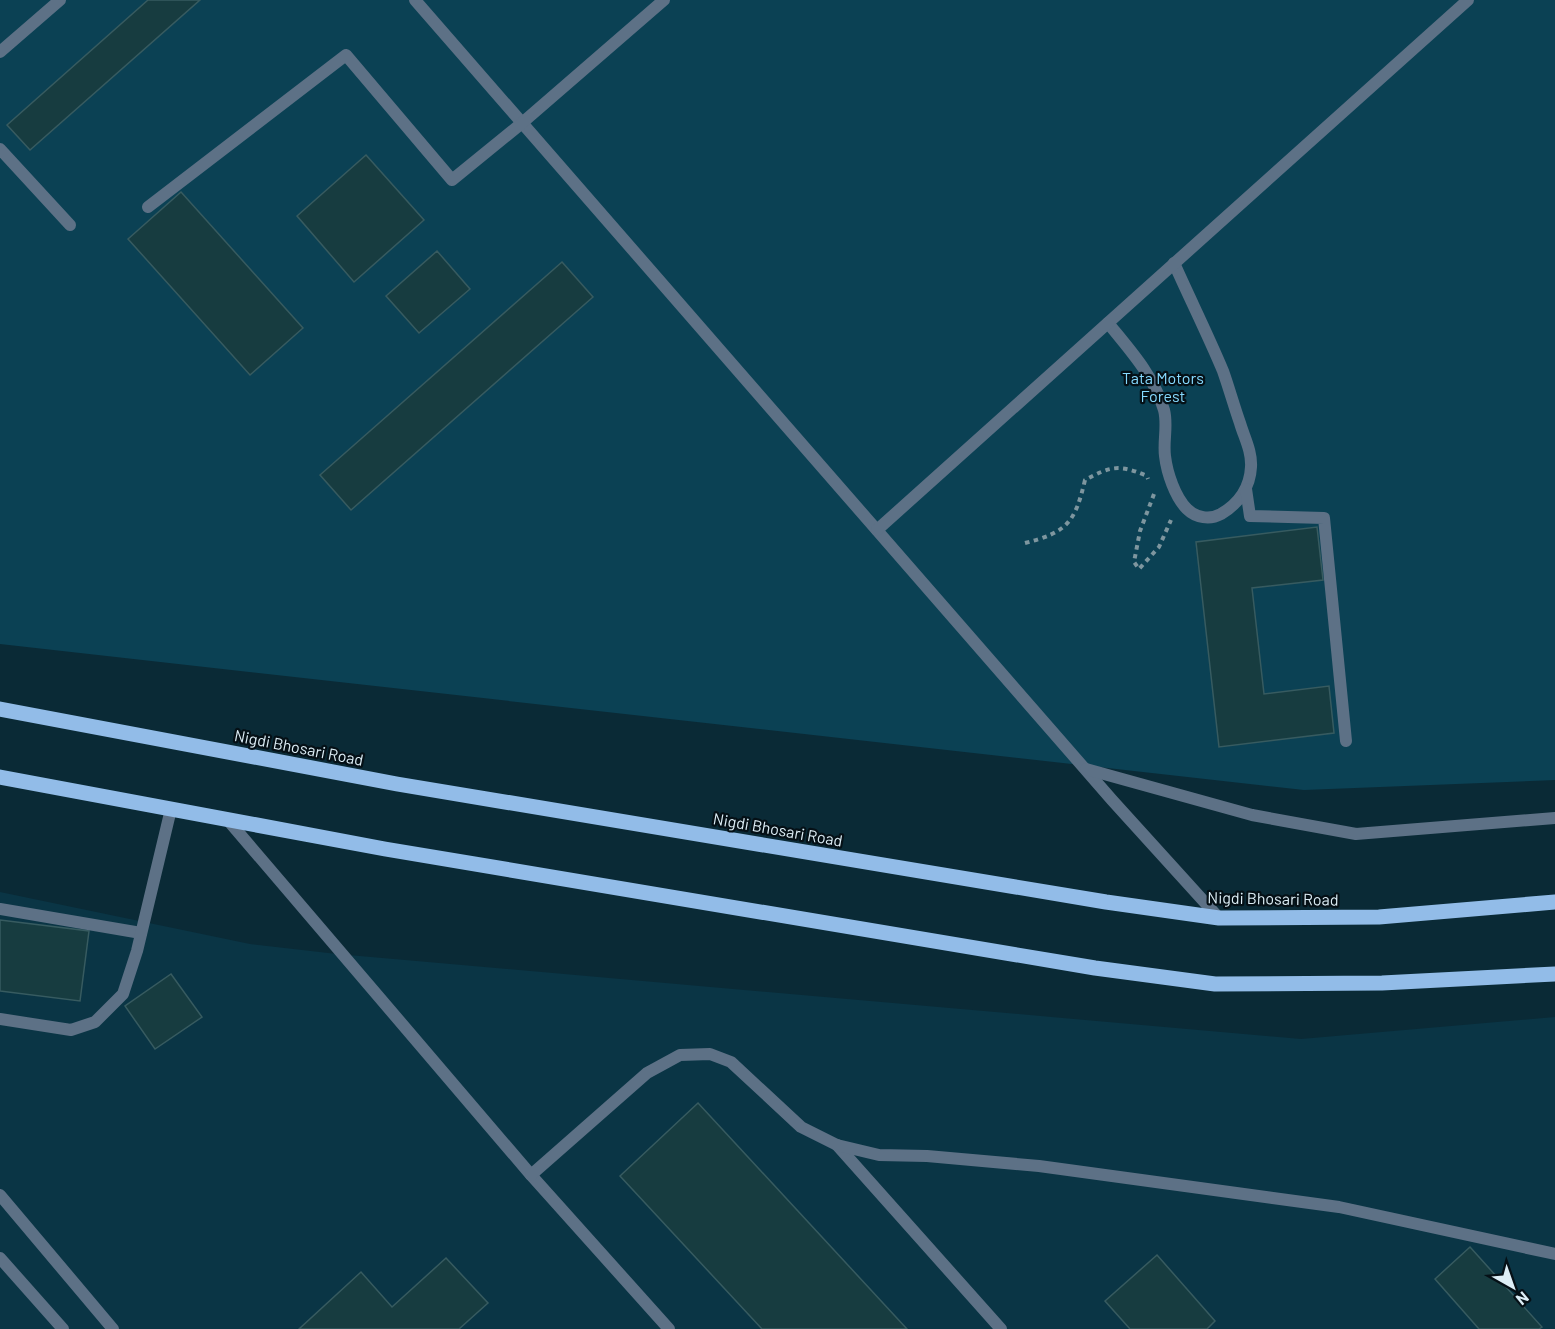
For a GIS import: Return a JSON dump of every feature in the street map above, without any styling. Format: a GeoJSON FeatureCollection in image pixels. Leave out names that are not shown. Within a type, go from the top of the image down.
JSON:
{"type":"FeatureCollection","features":[{"type":"Feature","properties":{"kind":"main road","name":"Nigdi Bhosari Road"},"geometry":{"type":"LineString","coordinates":[[0,709],[397,784],[1106,902],[1219,918],[1379,916],[1555,902]]}},
{"type":"Feature","properties":{"kind":"main road"},"geometry":{"type":"LineString","coordinates":[[0,777],[385,849],[1071,964],[1215,984],[1382,983],[1555,974]]}},
{"type":"Feature","properties":{"kind":"street"},"geometry":{"type":"LineString","coordinates":[[0,52],[60,0]]}},
{"type":"Feature","properties":{"kind":"street"},"geometry":{"type":"LineString","coordinates":[[415,0],[1085,768],[1219,918]]}},
{"type":"Feature","properties":{"kind":"street"},"geometry":{"type":"LineString","coordinates":[[148,207],[346,55],[452,180],[522,123],[664,0]]}},
{"type":"Feature","properties":{"kind":"street"},"geometry":{"type":"LineString","coordinates":[[877,530],[1468,0]]}},
{"type":"Feature","properties":{"kind":"street"},"geometry":{"type":"LineString","coordinates":[[0,150],[70,225]]}},
{"type":"Feature","properties":{"kind":"street"},"geometry":{"type":"LineString","coordinates":[[1174,263],[1222,370],[1248,444],[1251,465],[1246,489],[1250,516],[1324,518],[1346,741]]}},
{"type":"Feature","properties":{"kind":"street"},"geometry":{"type":"LineString","coordinates":[[1108,323],[1143,368],[1156,391],[1164,412],[1165,456],[1172,483],[1188,510],[1196,516],[1207,518],[1219,515],[1231,507],[1246,489]]}},
{"type":"Feature","properties":{"kind":"street"},"geometry":{"type":"LineString","coordinates":[[1085,768],[1252,815],[1356,834],[1555,818]]}},
{"type":"Feature","properties":{"kind":"street"},"geometry":{"type":"LineString","coordinates":[[0,1019],[71,1030],[95,1022],[123,994],[141,933],[171,809]]}},
{"type":"Feature","properties":{"kind":"street"},"geometry":{"type":"LineString","coordinates":[[227,819],[531,1175],[669,1329]]}},
{"type":"Feature","properties":{"kind":"street"},"geometry":{"type":"LineString","coordinates":[[0,909],[141,933]]}},
{"type":"Feature","properties":{"kind":"street"},"geometry":{"type":"LineString","coordinates":[[531,1175],[647,1072],[680,1055],[710,1054],[731,1062],[801,1127],[837,1145],[879,1155],[927,1155],[1039,1166],[1339,1207],[1555,1254]]}},
{"type":"Feature","properties":{"kind":"street"},"geometry":{"type":"LineString","coordinates":[[837,1145],[1001,1329]]}},
{"type":"Feature","properties":{"kind":"street"},"geometry":{"type":"LineString","coordinates":[[0,1195],[113,1329]]}},
{"type":"Feature","properties":{"kind":"street"},"geometry":{"type":"LineString","coordinates":[[0,1258],[63,1329]]}},
{"type":"Feature","properties":{"kind":"path"},"geometry":{"type":"LineString","coordinates":[[1026,543],[1050,537],[1067,525],[1079,506],[1085,480],[1112,468],[1127,467],[1147,476],[1154,494],[1140,531],[1134,562],[1138,569],[1160,547],[1180,500]]}},
{"type":"Feature","properties":{"kind":"shaded area"},"geometry":{"type":"Polygon","coordinates":[[[0,892],[250,944],[337,954],[1301,1039],[1555,1017],[1555,1329],[0,1329],[0,892]]]}},
{"type":"Feature","properties":{"kind":"green space","name":"Tata Motors Forest"},"geometry":{"type":"Polygon","coordinates":[[[0,0],[1555,0],[1555,780],[1304,790],[0,644],[0,0]]]}},
{"type":"Feature","properties":{"kind":"building"},"geometry":{"type":"Polygon","coordinates":[[[148,0],[200,0],[30,150],[7,125],[148,0]]]}},
{"type":"Feature","properties":{"kind":"building"},"geometry":{"type":"Polygon","coordinates":[[[366,155],[424,220],[354,282],[297,216],[366,155]]]}},
{"type":"Feature","properties":{"kind":"building"},"geometry":{"type":"Polygon","coordinates":[[[181,192],[303,328],[250,375],[128,239],[181,192]]]}},
{"type":"Feature","properties":{"kind":"building"},"geometry":{"type":"Polygon","coordinates":[[[437,251],[470,289],[419,333],[386,296],[437,251]]]}},
{"type":"Feature","properties":{"kind":"building"},"geometry":{"type":"Polygon","coordinates":[[[562,262],[593,297],[351,510],[320,475],[562,262]]]}},
{"type":"Feature","properties":{"kind":"building"},"geometry":{"type":"Polygon","coordinates":[[[1317,527],[1323,580],[1252,588],[1264,694],[1329,686],[1334,733],[1219,747],[1196,542],[1317,527]]]}},
{"type":"Feature","properties":{"kind":"building"},"geometry":{"type":"Polygon","coordinates":[[[0,920],[89,931],[80,1001],[0,991],[0,920]]]}},
{"type":"Feature","properties":{"kind":"building"},"geometry":{"type":"Polygon","coordinates":[[[171,974],[202,1017],[155,1049],[125,1006],[171,974]]]}},
{"type":"Feature","properties":{"kind":"building"},"geometry":{"type":"Polygon","coordinates":[[[698,1103],[907,1329],[762,1329],[620,1176],[698,1103]]]}},
{"type":"Feature","properties":{"kind":"building"},"geometry":{"type":"Polygon","coordinates":[[[1470,1247],[1542,1327],[1539,1329],[1479,1329],[1435,1279],[1470,1247]]]}},
{"type":"Feature","properties":{"kind":"building"},"geometry":{"type":"Polygon","coordinates":[[[1157,1255],[1215,1321],[1207,1329],[1130,1329],[1105,1301],[1157,1255]]]}},
{"type":"Feature","properties":{"kind":"building"},"geometry":{"type":"Polygon","coordinates":[[[446,1258],[488,1303],[459,1329],[299,1329],[361,1272],[392,1307],[446,1258]]]}}]}
